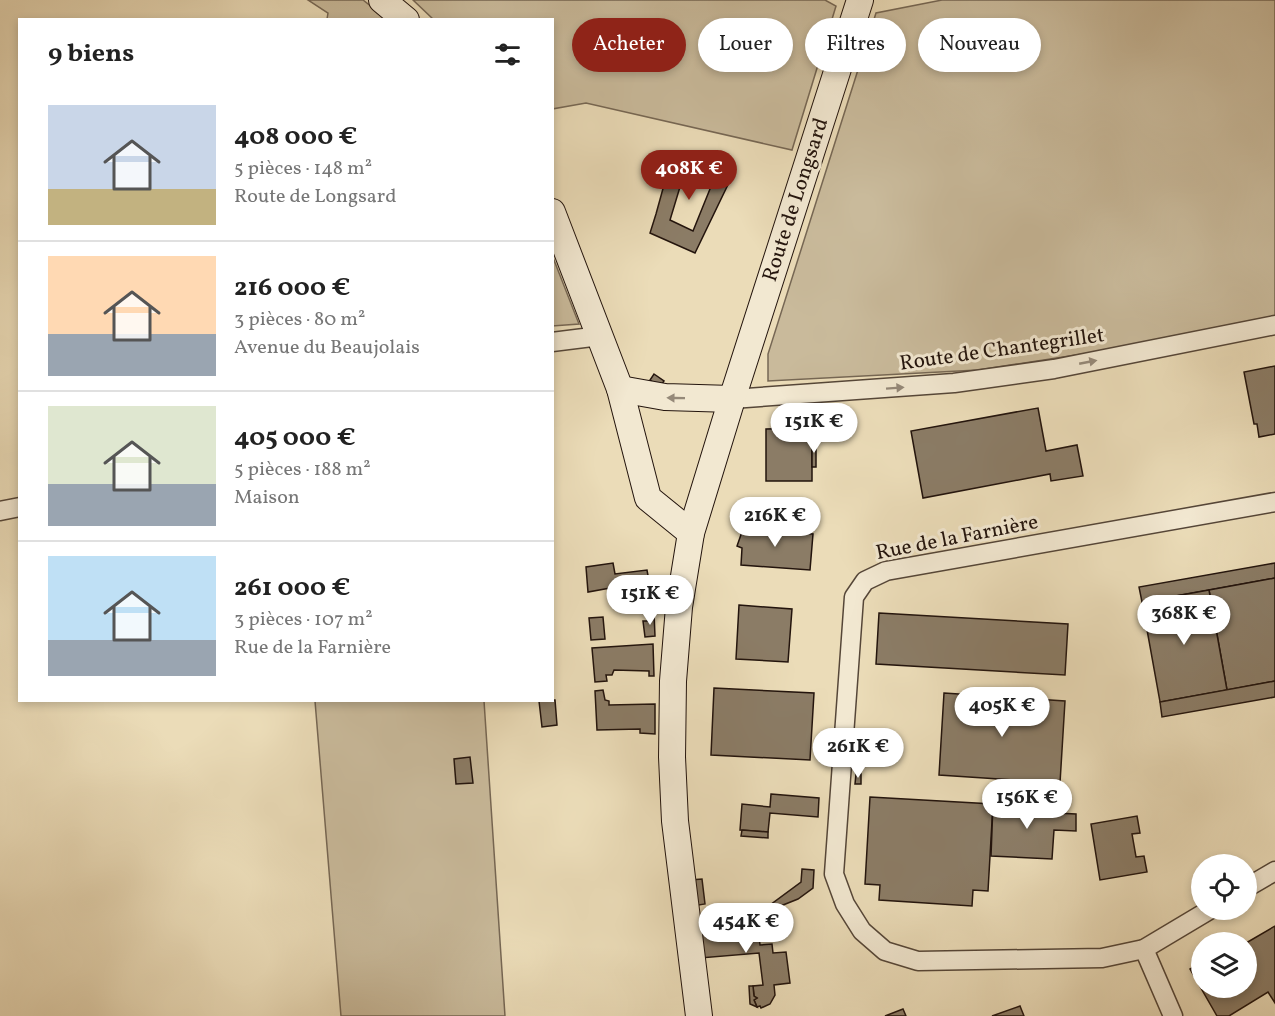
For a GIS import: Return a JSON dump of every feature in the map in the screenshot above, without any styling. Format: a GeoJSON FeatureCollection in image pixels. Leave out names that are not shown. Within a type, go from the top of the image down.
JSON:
{"type":"FeatureCollection","features":[{"type":"Feature","properties":{"kind":"main road"},"geometry":{"type":"LineString","coordinates":[[382,0],[404,18]]}},
{"type":"Feature","properties":{"kind":"main road","name":"Route de Longsard"},"geometry":{"type":"LineString","coordinates":[[699,1016],[675,821],[672,758],[673,681],[679,607],[692,533],[732,399],[860,0]]}},
{"type":"Feature","properties":{"kind":"main road"},"geometry":{"type":"LineString","coordinates":[[554,217],[621,390],[648,498],[692,533]]}},
{"type":"Feature","properties":{"kind":"main road"},"geometry":{"type":"LineString","coordinates":[[621,390],[665,398],[732,399]]}},
{"type":"Feature","properties":{"kind":"street","name":"Route de Chantegrillet"},"geometry":{"type":"LineString","coordinates":[[732,399],[954,383],[1054,369],[1275,325]]}},
{"type":"Feature","properties":{"kind":"street"},"geometry":{"type":"LineString","coordinates":[[554,342],[600,336]]}},
{"type":"Feature","properties":{"kind":"street","name":"Rue de la Farnière"},"geometry":{"type":"LineString","coordinates":[[1193,920],[1144,949],[1102,958],[918,961],[885,951],[862,931],[845,904],[834,874],[854,597],[865,581],[886,572],[1275,502]]}},
{"type":"Feature","properties":{"kind":"street"},"geometry":{"type":"LineString","coordinates":[[0,511],[18,507]]}},
{"type":"Feature","properties":{"kind":"street"},"geometry":{"type":"LineString","coordinates":[[1257,881],[1275,870]]}},
{"type":"Feature","properties":{"kind":"street"},"geometry":{"type":"LineString","coordinates":[[1144,949],[1173,1016]]}},
{"type":"Feature","properties":{"kind":"shaded area"},"geometry":{"type":"Polygon","coordinates":[[[308,0],[363,0],[386,18],[327,18],[328,13],[308,0]]]}},
{"type":"Feature","properties":{"kind":"shaded area"},"geometry":{"type":"Polygon","coordinates":[[[413,0],[825,0],[836,6],[832,18],[805,18],[805,72],[816,72],[792,150],[586,103],[554,109],[554,18],[432,18],[413,0]]]}},
{"type":"Feature","properties":{"kind":"shaded area"},"geometry":{"type":"Polygon","coordinates":[[[942,0],[1275,0],[1275,317],[1128,347],[978,370],[768,381],[768,354],[857,72],[906,72],[906,18],[874,18],[876,13],[942,0]]]}},
{"type":"Feature","properties":{"kind":"shaded area"},"geometry":{"type":"Polygon","coordinates":[[[554,260],[579,324],[554,326],[554,260]]]}},
{"type":"Feature","properties":{"kind":"shaded area"},"geometry":{"type":"Polygon","coordinates":[[[315,702],[484,702],[505,1016],[341,1016],[315,702]]]}},
{"type":"Feature","properties":{"kind":"building"},"geometry":{"type":"Polygon","coordinates":[[[672,156],[735,170],[695,253],[650,233],[672,156]],[[683,177],[670,220],[693,231],[712,184],[683,177]]]}},
{"type":"Feature","properties":{"kind":"building"},"geometry":{"type":"Polygon","coordinates":[[[1275,366],[1275,434],[1259,437],[1257,424],[1254,424],[1244,372],[1275,366]]]}},
{"type":"Feature","properties":{"kind":"building"},"geometry":{"type":"Polygon","coordinates":[[[654,374],[664,381],[660,387],[650,380],[654,374]]]}},
{"type":"Feature","properties":{"kind":"building"},"geometry":{"type":"Polygon","coordinates":[[[1038,408],[1046,451],[1077,445],[1083,476],[1051,481],[1050,474],[923,498],[911,431],[1038,408]]]}},
{"type":"Feature","properties":{"kind":"building"},"geometry":{"type":"Polygon","coordinates":[[[812,428],[812,481],[766,481],[766,429],[812,428]]]}},
{"type":"Feature","properties":{"kind":"building"},"geometry":{"type":"Polygon","coordinates":[[[812,440],[816,441],[816,467],[812,467],[812,440]]]}},
{"type":"Feature","properties":{"kind":"building"},"geometry":{"type":"Polygon","coordinates":[[[767,518],[766,531],[813,534],[810,570],[741,565],[742,548],[737,546],[743,529],[746,530],[755,522],[767,518]]]}},
{"type":"Feature","properties":{"kind":"building"},"geometry":{"type":"Polygon","coordinates":[[[613,563],[615,574],[647,570],[649,581],[588,592],[586,567],[613,563]]]}},
{"type":"Feature","properties":{"kind":"building"},"geometry":{"type":"Polygon","coordinates":[[[1275,563],[1275,578],[1142,602],[1139,587],[1275,563]]]}},
{"type":"Feature","properties":{"kind":"building"},"geometry":{"type":"Polygon","coordinates":[[[1275,578],[1275,681],[1227,690],[1209,590],[1275,578]]]}},
{"type":"Feature","properties":{"kind":"building"},"geometry":{"type":"Polygon","coordinates":[[[649,581],[653,602],[644,603],[641,589],[645,589],[644,582],[649,581]]]}},
{"type":"Feature","properties":{"kind":"building"},"geometry":{"type":"Polygon","coordinates":[[[1209,590],[1227,690],[1160,702],[1142,602],[1209,590]]]}},
{"type":"Feature","properties":{"kind":"building"},"geometry":{"type":"Polygon","coordinates":[[[739,605],[792,609],[788,662],[736,659],[739,605]]]}},
{"type":"Feature","properties":{"kind":"building"},"geometry":{"type":"Polygon","coordinates":[[[654,613],[655,636],[645,637],[643,621],[648,621],[648,614],[654,613]]]}},
{"type":"Feature","properties":{"kind":"building"},"geometry":{"type":"Polygon","coordinates":[[[879,613],[1068,624],[1065,675],[876,664],[879,613]]]}},
{"type":"Feature","properties":{"kind":"building"},"geometry":{"type":"Polygon","coordinates":[[[603,617],[605,639],[591,640],[589,618],[603,617]]]}},
{"type":"Feature","properties":{"kind":"building"},"geometry":{"type":"Polygon","coordinates":[[[653,644],[654,676],[649,676],[649,671],[614,670],[612,675],[606,675],[607,681],[595,682],[592,648],[653,644]]]}},
{"type":"Feature","properties":{"kind":"building"},"geometry":{"type":"Polygon","coordinates":[[[1275,681],[1275,697],[1162,717],[1160,702],[1275,681]]]}},
{"type":"Feature","properties":{"kind":"building"},"geometry":{"type":"Polygon","coordinates":[[[714,688],[814,693],[810,760],[711,755],[714,688]]]}},
{"type":"Feature","properties":{"kind":"building"},"geometry":{"type":"Polygon","coordinates":[[[603,690],[605,700],[609,701],[609,705],[655,704],[655,734],[640,733],[640,729],[597,730],[595,691],[603,690]]]}},
{"type":"Feature","properties":{"kind":"building"},"geometry":{"type":"Polygon","coordinates":[[[944,693],[1065,701],[1060,783],[939,775],[944,693]]]}},
{"type":"Feature","properties":{"kind":"building"},"geometry":{"type":"Polygon","coordinates":[[[554,700],[557,725],[542,727],[539,702],[554,702],[554,700]]]}},
{"type":"Feature","properties":{"kind":"building"},"geometry":{"type":"Polygon","coordinates":[[[470,757],[473,783],[456,784],[454,759],[470,757]]]}},
{"type":"Feature","properties":{"kind":"building"},"geometry":{"type":"Polygon","coordinates":[[[856,774],[861,774],[861,784],[855,784],[856,774]]]}},
{"type":"Feature","properties":{"kind":"building"},"geometry":{"type":"Polygon","coordinates":[[[771,794],[819,798],[818,817],[770,813],[768,832],[740,830],[742,804],[770,807],[771,794]]]}},
{"type":"Feature","properties":{"kind":"building"},"geometry":{"type":"Polygon","coordinates":[[[870,797],[993,804],[988,891],[973,890],[972,906],[879,900],[880,885],[865,884],[870,797]]]}},
{"type":"Feature","properties":{"kind":"building"},"geometry":{"type":"Polygon","coordinates":[[[993,804],[1055,807],[1055,813],[1076,814],[1076,831],[1054,830],[1052,859],[991,856],[993,804]]]}},
{"type":"Feature","properties":{"kind":"building"},"geometry":{"type":"Polygon","coordinates":[[[1137,816],[1140,833],[1132,834],[1136,857],[1144,856],[1147,872],[1100,880],[1091,824],[1137,816]]]}},
{"type":"Feature","properties":{"kind":"building"},"geometry":{"type":"Polygon","coordinates":[[[742,830],[768,832],[768,838],[741,836],[742,830]]]}},
{"type":"Feature","properties":{"kind":"building"},"geometry":{"type":"Polygon","coordinates":[[[802,869],[814,870],[813,888],[798,899],[768,911],[766,908],[801,882],[802,869]]]}},
{"type":"Feature","properties":{"kind":"building"},"geometry":{"type":"Polygon","coordinates":[[[702,879],[705,904],[693,906],[690,880],[702,879]]]}},
{"type":"Feature","properties":{"kind":"building"},"geometry":{"type":"Polygon","coordinates":[[[757,920],[760,945],[772,944],[773,953],[786,952],[790,983],[774,985],[775,995],[770,1004],[761,1008],[757,1007],[754,1000],[757,998],[754,996],[753,986],[763,985],[759,953],[700,958],[697,926],[757,920]]]}},
{"type":"Feature","properties":{"kind":"building"},"geometry":{"type":"Polygon","coordinates":[[[1275,926],[1275,1003],[1268,992],[1229,1016],[1217,1016],[1207,998],[1257,998],[1257,937],[1275,926]]]}},
{"type":"Feature","properties":{"kind":"building"},"geometry":{"type":"Polygon","coordinates":[[[749,986],[753,986],[757,1007],[750,1004],[749,986]]]}},
{"type":"Feature","properties":{"kind":"building"},"geometry":{"type":"Polygon","coordinates":[[[1020,1006],[1024,1016],[992,1016],[1020,1006]]]}},
{"type":"Feature","properties":{"kind":"building"},"geometry":{"type":"Polygon","coordinates":[[[903,1009],[906,1016],[885,1016],[903,1009]]]}}]}
